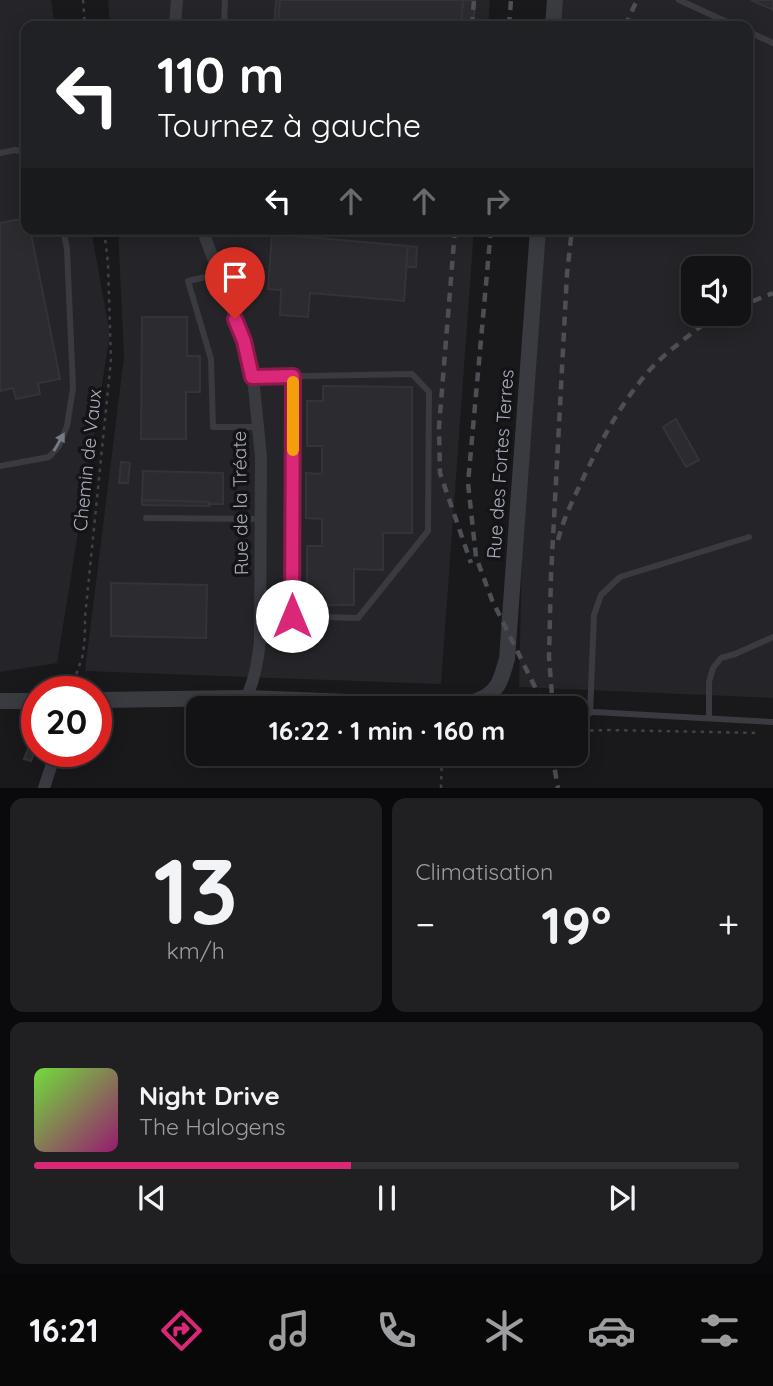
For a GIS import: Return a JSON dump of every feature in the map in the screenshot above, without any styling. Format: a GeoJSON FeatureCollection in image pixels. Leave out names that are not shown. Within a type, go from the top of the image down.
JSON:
{"type":"FeatureCollection","features":[{"type":"Feature","properties":{"kind":"street"},"geometry":{"type":"LineString","coordinates":[[175,21],[177,0]]}},
{"type":"Feature","properties":{"kind":"street"},"geometry":{"type":"LineString","coordinates":[[553,21],[555,0]]}},
{"type":"Feature","properties":{"kind":"street","name":"Rue de la Tréate"},"geometry":{"type":"LineString","coordinates":[[204,235],[244,341],[252,377],[261,457],[260,640],[257,667],[247,696]]}},
{"type":"Feature","properties":{"kind":"street","name":"Rue des Fortes Terres"},"geometry":{"type":"LineString","coordinates":[[487,696],[498,685],[507,659],[538,235]]}},
{"type":"Feature","properties":{"kind":"street"},"geometry":{"type":"LineString","coordinates":[[112,700],[186,699]]}},
{"type":"Feature","properties":{"kind":"street"},"geometry":{"type":"LineString","coordinates":[[0,701],[21,701]]}},
{"type":"Feature","properties":{"kind":"street"},"geometry":{"type":"LineString","coordinates":[[44,788],[51,767]]}},
{"type":"Feature","properties":{"kind":"lane"},"geometry":{"type":"LineString","coordinates":[[224,21],[226,0]]}},
{"type":"Feature","properties":{"kind":"lane"},"geometry":{"type":"LineString","coordinates":[[679,0],[725,21]]}},
{"type":"Feature","properties":{"kind":"lane"},"geometry":{"type":"LineString","coordinates":[[753,35],[773,43]]}},
{"type":"Feature","properties":{"kind":"lane"},"geometry":{"type":"LineString","coordinates":[[0,153],[21,151]]}},
{"type":"Feature","properties":{"kind":"lane"},"geometry":{"type":"LineString","coordinates":[[0,466],[49,457],[59,446],[67,426],[73,388],[64,235]]}},
{"type":"Feature","properties":{"kind":"lane"},"geometry":{"type":"LineString","coordinates":[[219,274],[188,281],[211,359],[213,427],[258,427]]}},
{"type":"Feature","properties":{"kind":"lane"},"geometry":{"type":"LineString","coordinates":[[252,377],[412,374],[429,393],[428,531],[358,618],[292,616],[260,640]]}},
{"type":"Feature","properties":{"kind":"lane"},"geometry":{"type":"LineString","coordinates":[[292,616],[293,376]]}},
{"type":"Feature","properties":{"kind":"lane"},"geometry":{"type":"LineString","coordinates":[[146,518],[260,519]]}},
{"type":"Feature","properties":{"kind":"lane"},"geometry":{"type":"LineString","coordinates":[[749,537],[621,577],[601,595],[594,615],[590,713],[773,722]]}},
{"type":"Feature","properties":{"kind":"lane"},"geometry":{"type":"LineString","coordinates":[[709,719],[709,682],[713,668],[721,658],[773,637]]}},
{"type":"Feature","properties":{"kind":"path"},"geometry":{"type":"LineString","coordinates":[[83,0],[85,21]]}},
{"type":"Feature","properties":{"kind":"path","name":"Chemin de Vaux"},"geometry":{"type":"LineString","coordinates":[[76,676],[85,634],[111,360],[105,235]]}},
{"type":"Feature","properties":{"kind":"path"},"geometry":{"type":"LineString","coordinates":[[588,731],[759,733]]}},
{"type":"Feature","properties":{"kind":"path"},"geometry":{"type":"LineString","coordinates":[[441,788],[442,766]]}},
{"type":"Feature","properties":{"kind":"shaded area"},"geometry":{"type":"Polygon","coordinates":[[[0,0],[51,0],[54,21],[21,21],[21,235],[92,235],[110,335],[57,663],[0,672],[0,0]]]}},
{"type":"Feature","properties":{"kind":"shaded area"},"geometry":{"type":"Polygon","coordinates":[[[108,0],[490,0],[488,21],[110,21],[108,0]]]}},
{"type":"Feature","properties":{"kind":"shaded area"},"geometry":{"type":"Polygon","coordinates":[[[560,0],[773,0],[773,698],[519,687],[524,459],[542,235],[753,235],[753,21],[558,21],[560,0]]]}},
{"type":"Feature","properties":{"kind":"shaded area"},"geometry":{"type":"Polygon","coordinates":[[[118,235],[474,235],[441,684],[85,671],[124,357],[118,235]]]}},
{"type":"Feature","properties":{"kind":"building"},"geometry":{"type":"Polygon","coordinates":[[[276,0],[280,0],[278,21],[274,21],[276,0]]]}},
{"type":"Feature","properties":{"kind":"building"},"geometry":{"type":"Polygon","coordinates":[[[280,0],[463,0],[461,21],[278,21],[280,0]]]}},
{"type":"Feature","properties":{"kind":"building"},"geometry":{"type":"Polygon","coordinates":[[[463,0],[475,0],[473,21],[461,21],[463,0]]]}},
{"type":"Feature","properties":{"kind":"building"},"geometry":{"type":"Polygon","coordinates":[[[751,0],[773,0],[773,10],[751,0]]]}},
{"type":"Feature","properties":{"kind":"building"},"geometry":{"type":"Polygon","coordinates":[[[21,219],[21,235],[31,235],[60,379],[38,383],[40,394],[16,399],[13,388],[0,391],[0,223],[21,219]]]}},
{"type":"Feature","properties":{"kind":"building"},"geometry":{"type":"Polygon","coordinates":[[[272,235],[408,246],[404,301],[310,293],[308,317],[280,315],[281,290],[268,289],[272,235]]]}},
{"type":"Feature","properties":{"kind":"building"},"geometry":{"type":"Polygon","coordinates":[[[408,246],[417,247],[416,267],[406,267],[408,246]]]}},
{"type":"Feature","properties":{"kind":"building"},"geometry":{"type":"Polygon","coordinates":[[[142,317],[187,317],[187,356],[200,356],[200,392],[186,392],[186,439],[141,439],[142,317]]]}},
{"type":"Feature","properties":{"kind":"building"},"geometry":{"type":"Polygon","coordinates":[[[323,386],[412,387],[412,533],[383,533],[383,570],[354,569],[354,605],[322,605],[322,591],[307,590],[307,546],[322,546],[322,519],[306,518],[306,473],[322,474],[322,446],[307,446],[307,401],[323,401],[323,386]]]}},
{"type":"Feature","properties":{"kind":"building"},"geometry":{"type":"Polygon","coordinates":[[[676,419],[699,460],[686,467],[663,427],[676,419]]]}},
{"type":"Feature","properties":{"kind":"building"},"geometry":{"type":"Polygon","coordinates":[[[121,462],[130,463],[128,483],[119,483],[121,462]]]}},
{"type":"Feature","properties":{"kind":"building"},"geometry":{"type":"Polygon","coordinates":[[[143,471],[223,473],[223,504],[142,500],[143,471]]]}},
{"type":"Feature","properties":{"kind":"building"},"geometry":{"type":"Polygon","coordinates":[[[142,500],[209,502],[209,506],[142,505],[142,500]]]}},
{"type":"Feature","properties":{"kind":"building"},"geometry":{"type":"Polygon","coordinates":[[[111,583],[207,585],[206,638],[111,636],[111,583]]]}},
{"type":"Feature","properties":{"kind":"railway"},"geometry":{"type":"LineString","coordinates":[[472,21],[474,0]]}},
{"type":"Feature","properties":{"kind":"railway"},"geometry":{"type":"LineString","coordinates":[[509,21],[511,0]]}},
{"type":"Feature","properties":{"kind":"railway"},"geometry":{"type":"LineString","coordinates":[[627,21],[637,0]]}},
{"type":"Feature","properties":{"kind":"railway"},"geometry":{"type":"LineString","coordinates":[[455,235],[439,427],[440,473],[471,563]]}},
{"type":"Feature","properties":{"kind":"railway"},"geometry":{"type":"LineString","coordinates":[[490,235],[468,483],[476,557],[492,600],[538,696]]}},
{"type":"Feature","properties":{"kind":"railway"},"geometry":{"type":"LineString","coordinates":[[552,696],[549,657],[551,576],[571,235]]}},
{"type":"Feature","properties":{"kind":"railway"},"geometry":{"type":"LineString","coordinates":[[751,302],[773,293]]}},
{"type":"Feature","properties":{"kind":"railway"},"geometry":{"type":"LineString","coordinates":[[558,540],[568,511],[618,413],[652,368],[701,326]]}},
{"type":"Feature","properties":{"kind":"railway"},"geometry":{"type":"LineString","coordinates":[[554,766],[558,788]]}},
{"type":"Feature","properties":{"kind":"slow traffic"},"geometry":{"type":"LineString","coordinates":[[293,382],[293,450]]}},
{"type":"Feature","properties":{"kind":"route"},"geometry":{"type":"LineString","coordinates":[[235,319],[244,341],[252,377],[293,376],[292,616]]}}]}
